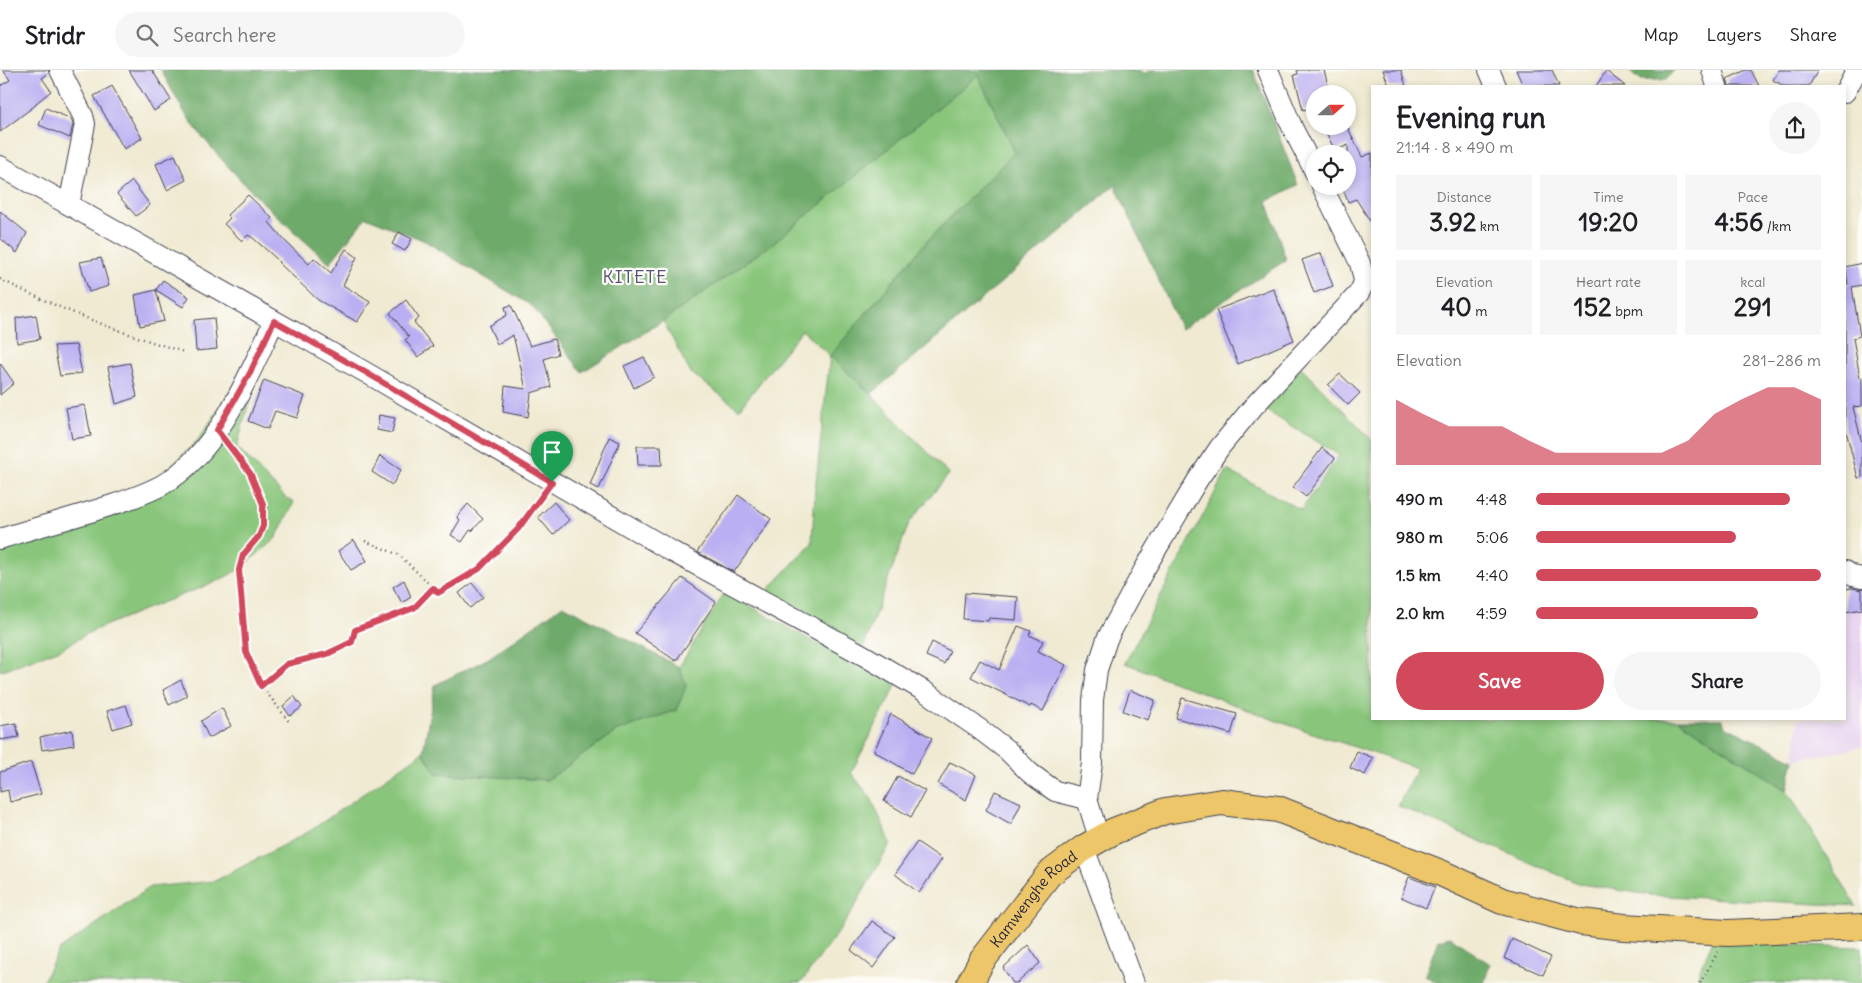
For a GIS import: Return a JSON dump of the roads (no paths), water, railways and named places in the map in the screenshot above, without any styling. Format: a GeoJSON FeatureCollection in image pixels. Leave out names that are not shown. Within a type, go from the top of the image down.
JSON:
{"type":"FeatureCollection","features":[{"type":"Feature","properties":{"kind":"main road","name":"Kamwenghe Road"},"geometry":{"type":"LineString","coordinates":[[970,983],[981,962],[1049,874],[1099,839],[1165,811],[1222,802],[1278,810],[1424,866],[1502,901],[1572,920],[1624,927],[1728,933],[1862,927]]}},
{"type":"Feature","properties":{"kind":"street"},"geometry":{"type":"LineString","coordinates":[[60,70],[83,116],[85,124],[69,205]]}},
{"type":"Feature","properties":{"kind":"street"},"geometry":{"type":"LineString","coordinates":[[1268,70],[1306,154]]}},
{"type":"Feature","properties":{"kind":"street"},"geometry":{"type":"LineString","coordinates":[[1489,70],[1496,85]]}},
{"type":"Feature","properties":{"kind":"street"},"geometry":{"type":"LineString","coordinates":[[1712,70],[1718,85]]}},
{"type":"Feature","properties":{"kind":"street"},"geometry":{"type":"LineString","coordinates":[[1846,90],[1857,70]]}},
{"type":"Feature","properties":{"kind":"street"},"geometry":{"type":"LineString","coordinates":[[0,166],[365,372],[673,552],[863,655],[924,691],[1007,750],[1030,773],[1055,791],[1086,799]]}},
{"type":"Feature","properties":{"kind":"street"},"geometry":{"type":"LineString","coordinates":[[1134,983],[1099,839],[1086,799],[1092,763],[1093,700],[1097,670],[1107,639],[1144,570],[1220,447],[1253,408],[1359,293],[1363,285],[1360,263],[1326,195]]}},
{"type":"Feature","properties":{"kind":"street"},"geometry":{"type":"LineString","coordinates":[[0,539],[133,498],[162,485],[182,471],[199,454],[217,430],[250,373],[274,321]]}},
{"type":"Feature","properties":{"kind":"street"},"geometry":{"type":"LineString","coordinates":[[1846,571],[1853,576],[1862,578]]}},
{"type":"Feature","properties":{"kind":"district","name":"KITETE"},"geometry":{"type":"Point","coordinates":[635,277]}}]}
